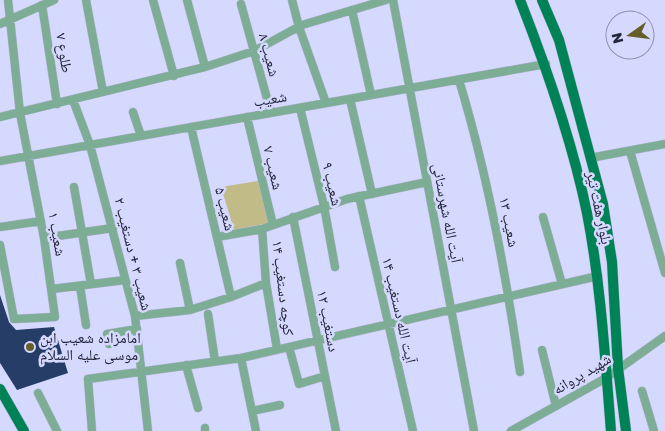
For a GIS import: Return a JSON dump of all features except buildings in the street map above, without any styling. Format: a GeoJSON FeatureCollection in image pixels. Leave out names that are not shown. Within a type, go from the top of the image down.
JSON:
{"type":"FeatureCollection","features":[{"type":"Feature","properties":{"kind":"main road","name":"بلوار هفت تیر"},"geometry":{"type":"LineString","coordinates":[[520,0],[546,64],[587,212],[598,276],[611,431]]}},
{"type":"Feature","properties":{"kind":"main road","name":"بلوار هفت تیر"},"geometry":{"type":"LineString","coordinates":[[542,0],[559,40],[603,204],[612,262],[612,299],[626,431]]}},
{"type":"Feature","properties":{"kind":"main road"},"geometry":{"type":"LineString","coordinates":[[599,300],[612,299]]}},
{"type":"Feature","properties":{"kind":"main road"},"geometry":{"type":"LineString","coordinates":[[0,389],[24,431]]}},
{"type":"Feature","properties":{"kind":"street","name":"شعیب ۱"},"geometry":{"type":"LineString","coordinates":[[8,0],[20,113],[44,238],[55,317],[14,319],[9,294]]}},
{"type":"Feature","properties":{"kind":"street"},"geometry":{"type":"LineString","coordinates":[[0,24],[54,0]]}},
{"type":"Feature","properties":{"kind":"street"},"geometry":{"type":"LineString","coordinates":[[86,0],[103,92]]}},
{"type":"Feature","properties":{"kind":"street"},"geometry":{"type":"LineString","coordinates":[[153,0],[174,76]]}},
{"type":"Feature","properties":{"kind":"street"},"geometry":{"type":"LineString","coordinates":[[187,0],[205,67]]}},
{"type":"Feature","properties":{"kind":"street"},"geometry":{"type":"LineString","coordinates":[[292,0],[299,27],[326,103]]}},
{"type":"Feature","properties":{"kind":"street"},"geometry":{"type":"LineString","coordinates":[[0,117],[205,67],[254,51],[299,27],[386,0]]}},
{"type":"Feature","properties":{"kind":"street","name":"آیت الله شهرستانی"},"geometry":{"type":"LineString","coordinates":[[393,0],[474,431]]}},
{"type":"Feature","properties":{"kind":"street","name":"شعیب ۸"},"geometry":{"type":"LineString","coordinates":[[241,4],[271,113]]}},
{"type":"Feature","properties":{"kind":"street","name":"طلوع ۷"},"geometry":{"type":"LineString","coordinates":[[42,5],[57,104]]}},
{"type":"Feature","properties":{"kind":"street"},"geometry":{"type":"LineString","coordinates":[[352,10],[371,95]]}},
{"type":"Feature","properties":{"kind":"street","name":"شعیب"},"geometry":{"type":"LineString","coordinates":[[0,161],[546,64]]}},
{"type":"Feature","properties":{"kind":"street","name":"شعیب ۱۳"},"geometry":{"type":"LineString","coordinates":[[459,80],[476,136],[509,296],[520,372]]}},
{"type":"Feature","properties":{"kind":"street"},"geometry":{"type":"LineString","coordinates":[[350,99],[372,194]]}},
{"type":"Feature","properties":{"kind":"street","name":"شعیب ۳ + دستغیب ۲"},"geometry":{"type":"LineString","coordinates":[[73,100],[90,145],[135,316],[148,431]]}},
{"type":"Feature","properties":{"kind":"street","name":"شعیب ۹"},"geometry":{"type":"LineString","coordinates":[[300,108],[324,206],[335,267]]}},
{"type":"Feature","properties":{"kind":"street"},"geometry":{"type":"LineString","coordinates":[[133,112],[141,136]]}},
{"type":"Feature","properties":{"kind":"street","name":"شعیب ۷"},"geometry":{"type":"LineString","coordinates":[[247,117],[273,225]]}},
{"type":"Feature","properties":{"kind":"street","name":"شعیب ۵"},"geometry":{"type":"LineString","coordinates":[[191,127],[231,297]]}},
{"type":"Feature","properties":{"kind":"street"},"geometry":{"type":"LineString","coordinates":[[590,158],[665,144]]}},
{"type":"Feature","properties":{"kind":"street"},"geometry":{"type":"LineString","coordinates":[[630,150],[665,273]]}},
{"type":"Feature","properties":{"kind":"street"},"geometry":{"type":"LineString","coordinates":[[217,237],[262,229],[324,206],[359,196],[427,182]]}},
{"type":"Feature","properties":{"kind":"street"},"geometry":{"type":"LineString","coordinates":[[74,187],[92,284]]}},
{"type":"Feature","properties":{"kind":"street","name":"آیت الله دستغیب ۱۴"},"geometry":{"type":"LineString","coordinates":[[359,196],[413,431]]}},
{"type":"Feature","properties":{"kind":"street","name":"دستغیب ۱۲"},"geometry":{"type":"LineString","coordinates":[[293,217],[336,431]]}},
{"type":"Feature","properties":{"kind":"street"},"geometry":{"type":"LineString","coordinates":[[543,217],[562,284]]}},
{"type":"Feature","properties":{"kind":"street"},"geometry":{"type":"LineString","coordinates":[[0,227],[41,221]]}},
{"type":"Feature","properties":{"kind":"street"},"geometry":{"type":"LineString","coordinates":[[44,238],[113,228]]}},
{"type":"Feature","properties":{"kind":"street","name":"کوچه دستغیب ۱۴"},"geometry":{"type":"LineString","coordinates":[[262,229],[266,283],[277,349]]}},
{"type":"Feature","properties":{"kind":"street"},"geometry":{"type":"LineString","coordinates":[[0,245],[9,294],[0,296]]}},
{"type":"Feature","properties":{"kind":"street"},"geometry":{"type":"LineString","coordinates":[[180,263],[190,310]]}},
{"type":"Feature","properties":{"kind":"street"},"geometry":{"type":"LineString","coordinates":[[92,431],[88,379],[241,358],[598,276]]}},
{"type":"Feature","properties":{"kind":"street"},"geometry":{"type":"LineString","coordinates":[[52,289],[125,280]]}},
{"type":"Feature","properties":{"kind":"street"},"geometry":{"type":"LineString","coordinates":[[135,316],[190,310],[266,283]]}},
{"type":"Feature","properties":{"kind":"street"},"geometry":{"type":"LineString","coordinates":[[80,286],[86,325]]}},
{"type":"Feature","properties":{"kind":"street"},"geometry":{"type":"LineString","coordinates":[[208,314],[215,361]]}},
{"type":"Feature","properties":{"kind":"street"},"geometry":{"type":"LineString","coordinates":[[109,344],[107,334],[136,329]]}},
{"type":"Feature","properties":{"kind":"street","name":"شهید پروانه"},"geometry":{"type":"LineString","coordinates":[[511,431],[606,378],[665,336]]}},
{"type":"Feature","properties":{"kind":"street"},"geometry":{"type":"LineString","coordinates":[[289,347],[299,384],[325,376]]}},
{"type":"Feature","properties":{"kind":"street"},"geometry":{"type":"LineString","coordinates":[[542,350],[556,406]]}},
{"type":"Feature","properties":{"kind":"street"},"geometry":{"type":"LineString","coordinates":[[241,358],[256,431]]}},
{"type":"Feature","properties":{"kind":"street"},"geometry":{"type":"LineString","coordinates":[[186,365],[198,408]]}},
{"type":"Feature","properties":{"kind":"street"},"geometry":{"type":"LineString","coordinates":[[642,391],[654,431]]}},
{"type":"Feature","properties":{"kind":"street"},"geometry":{"type":"LineString","coordinates":[[38,393],[57,431]]}},
{"type":"Feature","properties":{"kind":"street"},"geometry":{"type":"LineString","coordinates":[[252,411],[280,405]]}},
{"type":"Feature","properties":{"kind":"shaded area"},"geometry":{"type":"Polygon","coordinates":[[[258,181],[269,223],[234,230],[221,187],[258,181]]]}},
{"type":"Feature","properties":{"kind":"place","name":"امامزاده شعیب ابن موسی علیه السلام"},"geometry":{"type":"Point","coordinates":[30,347]}}]}
